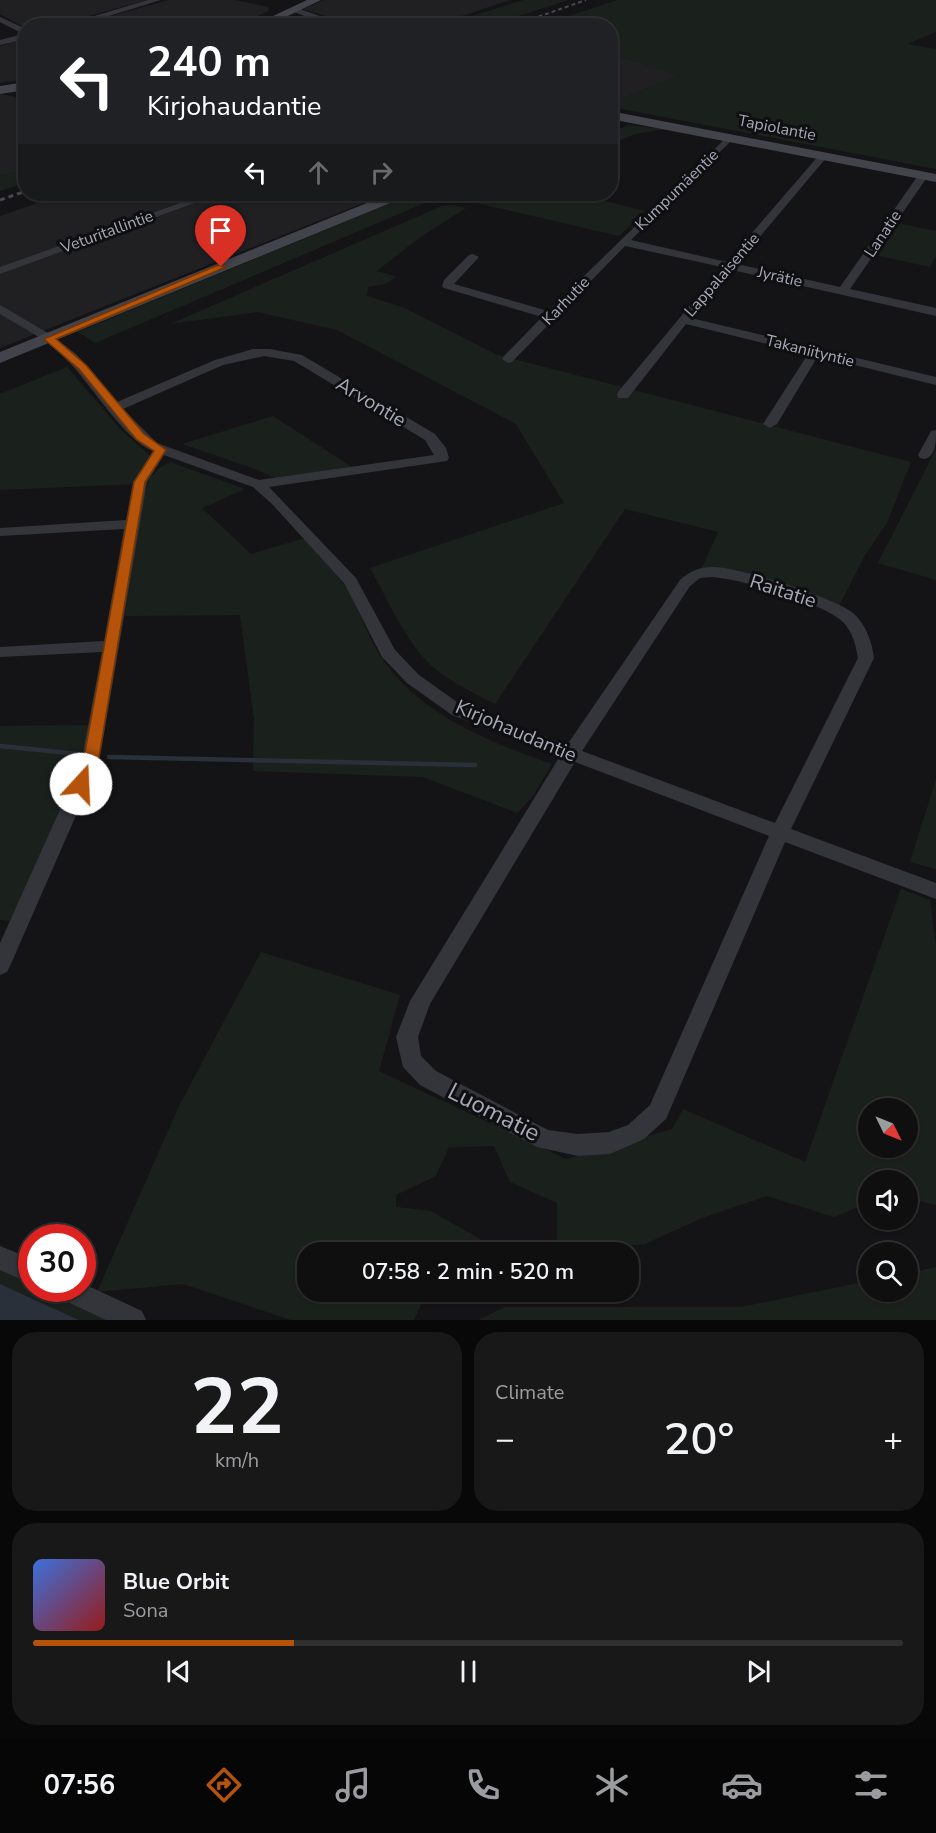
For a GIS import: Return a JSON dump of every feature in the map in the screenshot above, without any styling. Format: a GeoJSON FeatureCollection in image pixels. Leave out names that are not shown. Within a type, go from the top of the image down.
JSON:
{"type":"FeatureCollection","features":[{"type":"Feature","properties":{"kind":"street"},"geometry":{"type":"LineString","coordinates":[[93,18],[157,0]]}},
{"type":"Feature","properties":{"kind":"street"},"geometry":{"type":"LineString","coordinates":[[274,18],[316,0]]}},
{"type":"Feature","properties":{"kind":"street"},"geometry":{"type":"LineString","coordinates":[[294,9],[318,18]]}},
{"type":"Feature","properties":{"kind":"street"},"geometry":{"type":"LineString","coordinates":[[0,19],[18,29]]}},
{"type":"Feature","properties":{"kind":"street"},"geometry":{"type":"LineString","coordinates":[[0,43],[18,37]]}},
{"type":"Feature","properties":{"kind":"street"},"geometry":{"type":"LineString","coordinates":[[0,90],[18,88]]}},
{"type":"Feature","properties":{"kind":"street","name":"Tapiolantie"},"geometry":{"type":"LineString","coordinates":[[618,116],[929,177]]}},
{"type":"Feature","properties":{"kind":"street","name":"Kumpumäentie"},"geometry":{"type":"LineString","coordinates":[[623,242],[730,137]]}},
{"type":"Feature","properties":{"kind":"street","name":"Lappalaisentie"},"geometry":{"type":"LineString","coordinates":[[623,395],[683,320],[823,156]]}},
{"type":"Feature","properties":{"kind":"street","name":"Lanatie"},"geometry":{"type":"LineString","coordinates":[[843,291],[929,177]]}},
{"type":"Feature","properties":{"kind":"street","name":"Veturitallintie"},"geometry":{"type":"LineString","coordinates":[[0,271],[195,201]]}},
{"type":"Feature","properties":{"kind":"street"},"geometry":{"type":"LineString","coordinates":[[0,358],[383,201]]}},
{"type":"Feature","properties":{"kind":"street","name":"Jyrätie"},"geometry":{"type":"LineString","coordinates":[[623,242],[936,312]]}},
{"type":"Feature","properties":{"kind":"street","name":"Karhutie"},"geometry":{"type":"LineString","coordinates":[[508,359],[623,242]]}},
{"type":"Feature","properties":{"kind":"street"},"geometry":{"type":"LineString","coordinates":[[473,257],[453,275],[448,286],[551,316]]}},
{"type":"Feature","properties":{"kind":"street"},"geometry":{"type":"LineString","coordinates":[[0,309],[49,339]]}},
{"type":"Feature","properties":{"kind":"street","name":"Takaniityntie"},"geometry":{"type":"LineString","coordinates":[[683,320],[936,381]]}},
{"type":"Feature","properties":{"kind":"street","name":"Kirjohaudantie"},"geometry":{"type":"LineString","coordinates":[[49,339],[82,367],[140,436],[160,450],[258,484],[351,581],[388,653],[413,679],[458,711],[936,891]]}},
{"type":"Feature","properties":{"kind":"street"},"geometry":{"type":"LineString","coordinates":[[770,424],[814,352]]}},
{"type":"Feature","properties":{"kind":"street","name":"Arvontie"},"geometry":{"type":"LineString","coordinates":[[116,407],[158,392],[217,364],[238,357],[255,353],[282,354],[298,358],[430,437],[439,448],[442,458],[258,484]]}},
{"type":"Feature","properties":{"kind":"street"},"geometry":{"type":"LineString","coordinates":[[925,455],[936,434]]}},
{"type":"Feature","properties":{"kind":"street"},"geometry":{"type":"LineString","coordinates":[[0,966],[90,763],[140,482],[160,450]]}},
{"type":"Feature","properties":{"kind":"street"},"geometry":{"type":"LineString","coordinates":[[0,532],[131,524]]}},
{"type":"Feature","properties":{"kind":"street","name":"Raitatie"},"geometry":{"type":"LineString","coordinates":[[570,754],[685,583],[696,574],[727,573],[827,605],[846,615],[855,626],[864,643],[866,657],[780,832]]}},
{"type":"Feature","properties":{"kind":"street"},"geometry":{"type":"LineString","coordinates":[[0,652],[111,646]]}},
{"type":"Feature","properties":{"kind":"street","name":"Luomatie"},"geometry":{"type":"LineString","coordinates":[[570,754],[421,1001],[407,1037],[411,1060],[428,1078],[545,1140],[578,1145],[610,1143],[636,1132],[658,1112],[780,832]]}},
{"type":"Feature","properties":{"kind":"street"},"geometry":{"type":"LineString","coordinates":[[0,1258],[18,1266]]}},
{"type":"Feature","properties":{"kind":"street"},"geometry":{"type":"LineString","coordinates":[[95,1302],[133,1320]]}},
{"type":"Feature","properties":{"kind":"shaded area"},"geometry":{"type":"Polygon","coordinates":[[[0,0],[148,0],[81,18],[18,18],[18,24],[0,14],[0,0]]]}},
{"type":"Feature","properties":{"kind":"shaded area"},"geometry":{"type":"Polygon","coordinates":[[[169,0],[235,0],[268,7],[269,11],[252,18],[104,18],[169,0]]]}},
{"type":"Feature","properties":{"kind":"shaded area"},"geometry":{"type":"Polygon","coordinates":[[[324,0],[510,0],[456,18],[332,18],[303,9],[324,0]]]}},
{"type":"Feature","properties":{"kind":"shaded area"},"geometry":{"type":"Polygon","coordinates":[[[523,0],[568,0],[513,18],[466,18],[523,0]]]}},
{"type":"Feature","properties":{"kind":"shaded area"},"geometry":{"type":"Polygon","coordinates":[[[617,0],[936,0],[936,32],[907,44],[936,49],[936,169],[618,108],[618,100],[679,75],[618,56],[618,18],[563,18],[617,0]]]}},
{"type":"Feature","properties":{"kind":"shaded area"},"geometry":{"type":"Polygon","coordinates":[[[18,41],[18,80],[0,83],[0,46],[18,41]]]}},
{"type":"Feature","properties":{"kind":"shaded area"},"geometry":{"type":"Polygon","coordinates":[[[618,56],[680,75],[618,100],[618,56]]]}},
{"type":"Feature","properties":{"kind":"shaded area"},"geometry":{"type":"Polygon","coordinates":[[[0,94],[15,97],[18,102],[18,171],[0,176],[0,94]]]}},
{"type":"Feature","properties":{"kind":"shaded area"},"geometry":{"type":"Polygon","coordinates":[[[628,125],[664,129],[635,134],[618,141],[618,130],[628,125]]]}},
{"type":"Feature","properties":{"kind":"shaded area"},"geometry":{"type":"Polygon","coordinates":[[[18,171],[18,185],[0,191],[0,176],[18,171]]]}},
{"type":"Feature","properties":{"kind":"shaded area"},"geometry":{"type":"Polygon","coordinates":[[[43,201],[368,201],[0,348],[0,216],[43,201]]]}},
{"type":"Feature","properties":{"kind":"shaded area"},"geometry":{"type":"Polygon","coordinates":[[[396,201],[430,201],[95,343],[78,332],[396,201]]]}},
{"type":"Feature","properties":{"kind":"shaded area"},"geometry":{"type":"Polygon","coordinates":[[[468,201],[605,201],[644,211],[619,236],[468,201]]]}},
{"type":"Feature","properties":{"kind":"shaded area"},"geometry":{"type":"Polygon","coordinates":[[[454,205],[466,208],[419,238],[377,271],[397,277],[385,284],[368,287],[367,296],[405,308],[495,354],[911,462],[887,523],[864,557],[839,606],[701,570],[718,532],[625,509],[495,704],[449,679],[425,659],[402,627],[370,568],[564,503],[516,424],[337,330],[257,312],[170,324],[442,206],[454,205]]]}},
{"type":"Feature","properties":{"kind":"shaded area"},"geometry":{"type":"Polygon","coordinates":[[[896,223],[936,231],[936,256],[930,267],[875,255],[896,223]]]}},
{"type":"Feature","properties":{"kind":"shaded area"},"geometry":{"type":"Polygon","coordinates":[[[67,367],[120,429],[149,455],[155,457],[134,484],[0,490],[0,394],[67,367]]]}},
{"type":"Feature","properties":{"kind":"shaded area"},"geometry":{"type":"Polygon","coordinates":[[[273,416],[355,469],[277,479],[182,444],[273,416]]]}},
{"type":"Feature","properties":{"kind":"shaded area"},"geometry":{"type":"Polygon","coordinates":[[[936,449],[936,580],[878,563],[936,449]]]}},
{"type":"Feature","properties":{"kind":"shaded area"},"geometry":{"type":"Polygon","coordinates":[[[170,462],[245,489],[202,508],[251,554],[305,538],[344,584],[381,657],[415,695],[436,711],[480,736],[552,764],[533,796],[517,813],[423,777],[253,771],[254,719],[240,615],[125,616],[140,514],[149,479],[158,469],[170,462]]]}},
{"type":"Feature","properties":{"kind":"shaded area"},"geometry":{"type":"Polygon","coordinates":[[[93,725],[84,775],[14,921],[0,920],[0,726],[93,725]]]}},
{"type":"Feature","properties":{"kind":"shaded area"},"geometry":{"type":"Polygon","coordinates":[[[936,780],[936,869],[910,862],[936,780]]]}},
{"type":"Feature","properties":{"kind":"shaded area"},"geometry":{"type":"Polygon","coordinates":[[[901,889],[930,900],[936,947],[936,1205],[918,1200],[918,1170],[858,1170],[858,1207],[834,1217],[767,1196],[702,1218],[645,1244],[639,1245],[639,1242],[557,1242],[557,1203],[510,1182],[494,1146],[449,1147],[436,1176],[396,1195],[396,1207],[431,1211],[485,1242],[297,1242],[297,1302],[422,1302],[414,1320],[291,1320],[183,1284],[97,1292],[179,1106],[261,952],[400,995],[379,1071],[566,1159],[672,1129],[683,1109],[805,1162],[901,889]]]}},
{"type":"Feature","properties":{"kind":"shaded area"},"geometry":{"type":"Polygon","coordinates":[[[936,1267],[936,1320],[478,1320],[505,1307],[741,1307],[858,1283],[858,1302],[918,1302],[918,1271],[936,1267]]]}},
{"type":"Feature","properties":{"kind":"shaded area"},"geometry":{"type":"Polygon","coordinates":[[[0,1268],[18,1276],[18,1292],[0,1284],[0,1268]]]}},
{"type":"Feature","properties":{"kind":"shaded area"},"geometry":{"type":"Polygon","coordinates":[[[0,1284],[18,1292],[18,1302],[40,1302],[79,1320],[0,1320],[0,1284]]]}},
{"type":"Feature","properties":{"kind":"shaded area"},"geometry":{"type":"Polygon","coordinates":[[[40,1302],[74,1302],[113,1320],[79,1320],[40,1302]]]}},
{"type":"Feature","properties":{"kind":"waterway"},"geometry":{"type":"LineString","coordinates":[[0,746],[78,754]]}},
{"type":"Feature","properties":{"kind":"waterway"},"geometry":{"type":"LineString","coordinates":[[109,757],[475,765]]}},
{"type":"Feature","properties":{"kind":"railway"},"geometry":{"type":"LineString","coordinates":[[535,18],[586,0]]}},
{"type":"Feature","properties":{"kind":"railway"},"geometry":{"type":"LineString","coordinates":[[0,200],[18,194]]}},
{"type":"Feature","properties":{"kind":"route"},"geometry":{"type":"LineString","coordinates":[[81,784],[90,763],[140,482],[160,450],[140,436],[82,367],[49,339],[221,267]]}}]}
